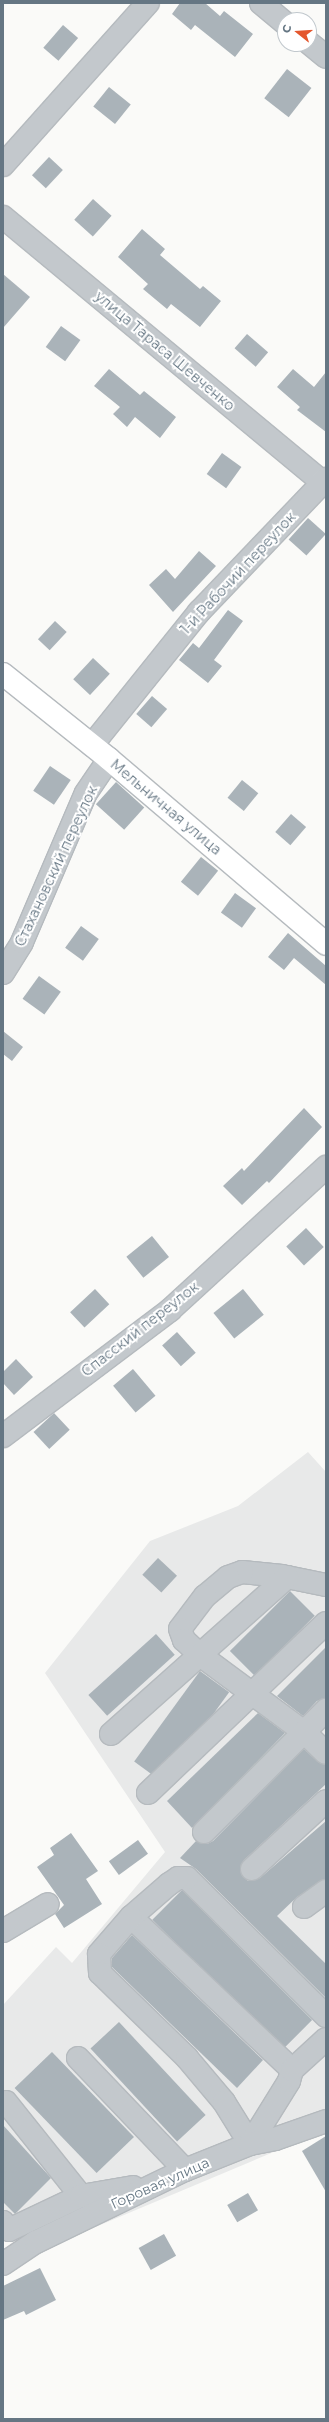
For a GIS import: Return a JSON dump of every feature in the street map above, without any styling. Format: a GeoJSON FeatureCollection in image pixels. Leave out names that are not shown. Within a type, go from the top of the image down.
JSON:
{"type":"FeatureCollection","features":[{"type":"Feature","properties":{"kind":"main road","name":"Мельничная улица"},"geometry":{"type":"LineString","coordinates":[[3,674],[110,759],[326,944]]}},
{"type":"Feature","properties":{"kind":"street"},"geometry":{"type":"LineString","coordinates":[[3,165],[148,3]]}},
{"type":"Feature","properties":{"kind":"street"},"geometry":{"type":"LineString","coordinates":[[261,3],[277,16]]}},
{"type":"Feature","properties":{"kind":"street"},"geometry":{"type":"LineString","coordinates":[[317,50],[326,57]]}},
{"type":"Feature","properties":{"kind":"street","name":"улица Тараса Шевченко"},"geometry":{"type":"LineString","coordinates":[[3,217],[325,482]]}},
{"type":"Feature","properties":{"kind":"street","name":"1-й Рабочий переулок"},"geometry":{"type":"LineString","coordinates":[[92,745],[199,612],[325,482]]}},
{"type":"Feature","properties":{"kind":"street","name":"Стахановский переулок"},"geometry":{"type":"LineString","coordinates":[[3,973],[22,942],[86,793],[110,759]]}},
{"type":"Feature","properties":{"kind":"street","name":"Спасский переулок"},"geometry":{"type":"LineString","coordinates":[[3,1436],[170,1310],[326,1167]]}},
{"type":"Feature","properties":{"kind":"street"},"geometry":{"type":"LineString","coordinates":[[326,1585],[287,1577],[242,1572],[228,1577],[205,1596],[180,1629],[184,1640],[200,1655],[304,1732],[326,1753]]}},
{"type":"Feature","properties":{"kind":"street"},"geometry":{"type":"LineString","coordinates":[[111,1734],[287,1577]]}},
{"type":"Feature","properties":{"kind":"street"},"geometry":{"type":"LineString","coordinates":[[148,1793],[254,1694],[326,1623]]}},
{"type":"Feature","properties":{"kind":"street"},"geometry":{"type":"LineString","coordinates":[[204,1832],[326,1710]]}},
{"type":"Feature","properties":{"kind":"street"},"geometry":{"type":"LineString","coordinates":[[252,1869],[326,1801]]}},
{"type":"Feature","properties":{"kind":"street"},"geometry":{"type":"LineString","coordinates":[[326,2016],[187,1878],[178,1878],[169,1884],[131,1917],[99,1954],[100,1973],[187,2058],[224,2102],[250,2144],[289,2080],[292,2070],[326,2040]]}},
{"type":"Feature","properties":{"kind":"street"},"geometry":{"type":"LineString","coordinates":[[304,1907],[326,1891]]}},
{"type":"Feature","properties":{"kind":"street"},"geometry":{"type":"LineString","coordinates":[[3,1931],[48,1904]]}},
{"type":"Feature","properties":{"kind":"street"},"geometry":{"type":"LineString","coordinates":[[131,1917],[292,2070]]}},
{"type":"Feature","properties":{"kind":"street"},"geometry":{"type":"LineString","coordinates":[[78,2058],[185,2170]]}},
{"type":"Feature","properties":{"kind":"street"},"geometry":{"type":"LineString","coordinates":[[6,2102],[81,2196]]}},
{"type":"Feature","properties":{"kind":"street","name":"Горовая улица"},"geometry":{"type":"LineString","coordinates":[[3,2264],[36,2242],[148,2186],[250,2144],[275,2140],[326,2121]]}},
{"type":"Feature","properties":{"kind":"street"},"geometry":{"type":"LineString","coordinates":[[5,2228],[81,2196],[116,2188],[148,2186]]}},
{"type":"Feature","properties":{"kind":"shaded area"},"geometry":{"type":"Polygon","coordinates":[[[308,1452],[326,1472],[326,2130],[43,2249],[3,2234],[3,2005],[56,1947],[72,1963],[165,1852],[45,1673],[150,1541],[238,1506],[308,1452]]]}},
{"type":"Feature","properties":{"kind":"building"},"geometry":{"type":"Polygon","coordinates":[[[180,3],[205,3],[220,16],[224,11],[253,34],[235,57],[195,25],[191,30],[172,14],[180,3]]]}},
{"type":"Feature","properties":{"kind":"building"},"geometry":{"type":"Polygon","coordinates":[[[63,25],[78,38],[58,61],[43,48],[63,25]]]}},
{"type":"Feature","properties":{"kind":"building"},"geometry":{"type":"Polygon","coordinates":[[[287,69],[311,88],[289,117],[264,98],[287,69]]]}},
{"type":"Feature","properties":{"kind":"building"},"geometry":{"type":"Polygon","coordinates":[[[109,87],[131,105],[115,124],[93,106],[109,87]]]}},
{"type":"Feature","properties":{"kind":"building"},"geometry":{"type":"Polygon","coordinates":[[[49,157],[63,170],[46,188],[32,175],[49,157]]]}},
{"type":"Feature","properties":{"kind":"building"},"geometry":{"type":"Polygon","coordinates":[[[93,199],[112,216],[93,237],[74,220],[93,199]]]}},
{"type":"Feature","properties":{"kind":"building"},"geometry":{"type":"Polygon","coordinates":[[[142,229],[165,249],[160,255],[200,289],[203,286],[221,301],[200,327],[171,304],[167,309],[143,289],[148,284],[118,257],[142,229]]]}},
{"type":"Feature","properties":{"kind":"building"},"geometry":{"type":"Polygon","coordinates":[[[3,274],[30,297],[3,328],[3,274]]]}},
{"type":"Feature","properties":{"kind":"building"},"geometry":{"type":"Polygon","coordinates":[[[61,326],[80,340],[65,361],[46,347],[61,326]]]}},
{"type":"Feature","properties":{"kind":"building"},"geometry":{"type":"Polygon","coordinates":[[[247,334],[268,352],[256,367],[235,348],[247,334]]]}},
{"type":"Feature","properties":{"kind":"building"},"geometry":{"type":"Polygon","coordinates":[[[109,369],[140,395],[144,391],[176,417],[160,438],[135,417],[127,427],[113,414],[120,407],[94,386],[109,369]]]}},
{"type":"Feature","properties":{"kind":"building"},"geometry":{"type":"Polygon","coordinates":[[[293,369],[314,387],[326,372],[326,432],[297,410],[300,407],[277,387],[293,369]]]}},
{"type":"Feature","properties":{"kind":"building"},"geometry":{"type":"Polygon","coordinates":[[[222,453],[241,467],[226,488],[207,474],[222,453]]]}},
{"type":"Feature","properties":{"kind":"building"},"geometry":{"type":"Polygon","coordinates":[[[308,518],[326,534],[306,556],[289,540],[308,518]]]}},
{"type":"Feature","properties":{"kind":"building"},"geometry":{"type":"Polygon","coordinates":[[[199,551],[216,566],[173,612],[149,585],[166,569],[175,579],[199,551]]]}},
{"type":"Feature","properties":{"kind":"building"},"geometry":{"type":"Polygon","coordinates":[[[228,610],[243,621],[214,660],[222,666],[208,683],[179,660],[193,643],[199,648],[228,610]]]}},
{"type":"Feature","properties":{"kind":"building"},"geometry":{"type":"Polygon","coordinates":[[[55,621],[67,632],[50,650],[38,639],[55,621]]]}},
{"type":"Feature","properties":{"kind":"building"},"geometry":{"type":"Polygon","coordinates":[[[93,658],[110,674],[90,695],[73,679],[93,658]]]}},
{"type":"Feature","properties":{"kind":"building"},"geometry":{"type":"Polygon","coordinates":[[[152,696],[167,709],[151,727],[136,714],[152,696]]]}},
{"type":"Feature","properties":{"kind":"building"},"geometry":{"type":"Polygon","coordinates":[[[50,766],[71,780],[54,805],[33,791],[50,766]]]}},
{"type":"Feature","properties":{"kind":"building"},"geometry":{"type":"Polygon","coordinates":[[[242,780],[258,793],[244,811],[228,798],[242,780]]]}},
{"type":"Feature","properties":{"kind":"building"},"geometry":{"type":"Polygon","coordinates":[[[116,782],[144,807],[124,830],[96,804],[116,782]]]}},
{"type":"Feature","properties":{"kind":"building"},"geometry":{"type":"Polygon","coordinates":[[[291,814],[306,827],[290,845],[275,832],[291,814]]]}},
{"type":"Feature","properties":{"kind":"building"},"geometry":{"type":"Polygon","coordinates":[[[201,857],[218,871],[198,896],[181,882],[201,857]]]}},
{"type":"Feature","properties":{"kind":"building"},"geometry":{"type":"Polygon","coordinates":[[[235,893],[256,908],[242,928],[221,912],[235,893]]]}},
{"type":"Feature","properties":{"kind":"building"},"geometry":{"type":"Polygon","coordinates":[[[81,926],[99,939],[83,961],[65,948],[81,926]]]}},
{"type":"Feature","properties":{"kind":"building"},"geometry":{"type":"Polygon","coordinates":[[[288,933],[326,966],[326,985],[294,958],[284,970],[268,957],[288,933]]]}},
{"type":"Feature","properties":{"kind":"building"},"geometry":{"type":"Polygon","coordinates":[[[39,976],[61,992],[44,1015],[23,999],[39,976]]]}},
{"type":"Feature","properties":{"kind":"building"},"geometry":{"type":"Polygon","coordinates":[[[3,1031],[23,1047],[12,1061],[3,1054],[3,1031]]]}},
{"type":"Feature","properties":{"kind":"building"},"geometry":{"type":"Polygon","coordinates":[[[304,1108],[322,1127],[269,1183],[267,1181],[242,1205],[223,1186],[242,1168],[244,1171],[304,1108]]]}},
{"type":"Feature","properties":{"kind":"building"},"geometry":{"type":"Polygon","coordinates":[[[306,1228],[324,1247],[304,1265],[286,1246],[306,1228]]]}},
{"type":"Feature","properties":{"kind":"building"},"geometry":{"type":"Polygon","coordinates":[[[152,1236],[169,1257],[143,1278],[126,1257],[152,1236]]]}},
{"type":"Feature","properties":{"kind":"building"},"geometry":{"type":"Polygon","coordinates":[[[95,1289],[109,1304],[84,1328],[70,1312],[95,1289]]]}},
{"type":"Feature","properties":{"kind":"building"},"geometry":{"type":"Polygon","coordinates":[[[243,1289],[264,1315],[234,1339],[213,1313],[243,1289]]]}},
{"type":"Feature","properties":{"kind":"building"},"geometry":{"type":"Polygon","coordinates":[[[177,1332],[196,1353],[181,1366],[162,1345],[177,1332]]]}},
{"type":"Feature","properties":{"kind":"building"},"geometry":{"type":"Polygon","coordinates":[[[16,1359],[33,1377],[14,1395],[3,1383],[3,1372],[16,1359]]]}},
{"type":"Feature","properties":{"kind":"building"},"geometry":{"type":"Polygon","coordinates":[[[133,1369],[155,1396],[136,1413],[113,1386],[133,1369]]]}},
{"type":"Feature","properties":{"kind":"building"},"geometry":{"type":"Polygon","coordinates":[[[54,1413],[70,1430],[49,1449],[34,1432],[54,1413]]]}},
{"type":"Feature","properties":{"kind":"building"},"geometry":{"type":"Polygon","coordinates":[[[158,1558],[177,1576],[161,1593],[142,1575],[158,1558]]]}},
{"type":"Feature","properties":{"kind":"building"},"geometry":{"type":"Polygon","coordinates":[[[290,1591],[315,1616],[255,1676],[230,1651],[290,1591]]]}},
{"type":"Feature","properties":{"kind":"building"},"geometry":{"type":"Polygon","coordinates":[[[156,1634],[175,1655],[107,1716],[88,1695],[156,1634]]]}},
{"type":"Feature","properties":{"kind":"building"},"geometry":{"type":"Polygon","coordinates":[[[326,1647],[326,1698],[317,1701],[303,1716],[277,1696],[326,1647]]]}},
{"type":"Feature","properties":{"kind":"building"},"geometry":{"type":"Polygon","coordinates":[[[200,1671],[229,1692],[163,1783],[134,1762],[200,1671]]]}},
{"type":"Feature","properties":{"kind":"building"},"geometry":{"type":"Polygon","coordinates":[[[258,1713],[285,1733],[192,1828],[167,1801],[258,1713]]]}},
{"type":"Feature","properties":{"kind":"building"},"geometry":{"type":"Polygon","coordinates":[[[304,1749],[318,1762],[326,1765],[326,1784],[244,1860],[240,1871],[248,1881],[260,1878],[326,1821],[326,1879],[297,1897],[277,1916],[326,1964],[326,1998],[196,1869],[180,1858],[196,1841],[207,1844],[213,1841],[304,1749]]]}},
{"type":"Feature","properties":{"kind":"building"},"geometry":{"type":"Polygon","coordinates":[[[71,1833],[98,1871],[86,1879],[102,1904],[64,1928],[55,1914],[64,1905],[37,1867],[54,1855],[50,1848],[71,1833]]]}},
{"type":"Feature","properties":{"kind":"building"},"geometry":{"type":"Polygon","coordinates":[[[138,1840],[148,1854],[119,1875],[109,1861],[138,1840]]]}},
{"type":"Feature","properties":{"kind":"building"},"geometry":{"type":"Polygon","coordinates":[[[182,1890],[312,2020],[282,2050],[152,1920],[182,1890]]]}},
{"type":"Feature","properties":{"kind":"building"},"geometry":{"type":"Polygon","coordinates":[[[132,1935],[263,2060],[237,2088],[112,1967],[112,1958],[132,1935]]]}},
{"type":"Feature","properties":{"kind":"building"},"geometry":{"type":"Polygon","coordinates":[[[119,2022],[206,2115],[177,2141],[90,2049],[119,2022]]]}},
{"type":"Feature","properties":{"kind":"building"},"geometry":{"type":"Polygon","coordinates":[[[52,2052],[134,2137],[97,2173],[15,2088],[52,2052]]]}},
{"type":"Feature","properties":{"kind":"building"},"geometry":{"type":"Polygon","coordinates":[[[3,2125],[51,2178],[15,2214],[3,2202],[3,2125]]]}},
{"type":"Feature","properties":{"kind":"building"},"geometry":{"type":"Polygon","coordinates":[[[326,2136],[326,2192],[302,2151],[326,2136]]]}},
{"type":"Feature","properties":{"kind":"building"},"geometry":{"type":"Polygon","coordinates":[[[248,2193],[258,2210],[237,2222],[227,2205],[248,2193]]]}},
{"type":"Feature","properties":{"kind":"building"},"geometry":{"type":"Polygon","coordinates":[[[164,2234],[176,2256],[151,2270],[139,2248],[164,2234]]]}},
{"type":"Feature","properties":{"kind":"building"},"geometry":{"type":"Polygon","coordinates":[[[40,2268],[56,2300],[26,2315],[24,2311],[3,2320],[3,2286],[40,2268]]]}}]}
